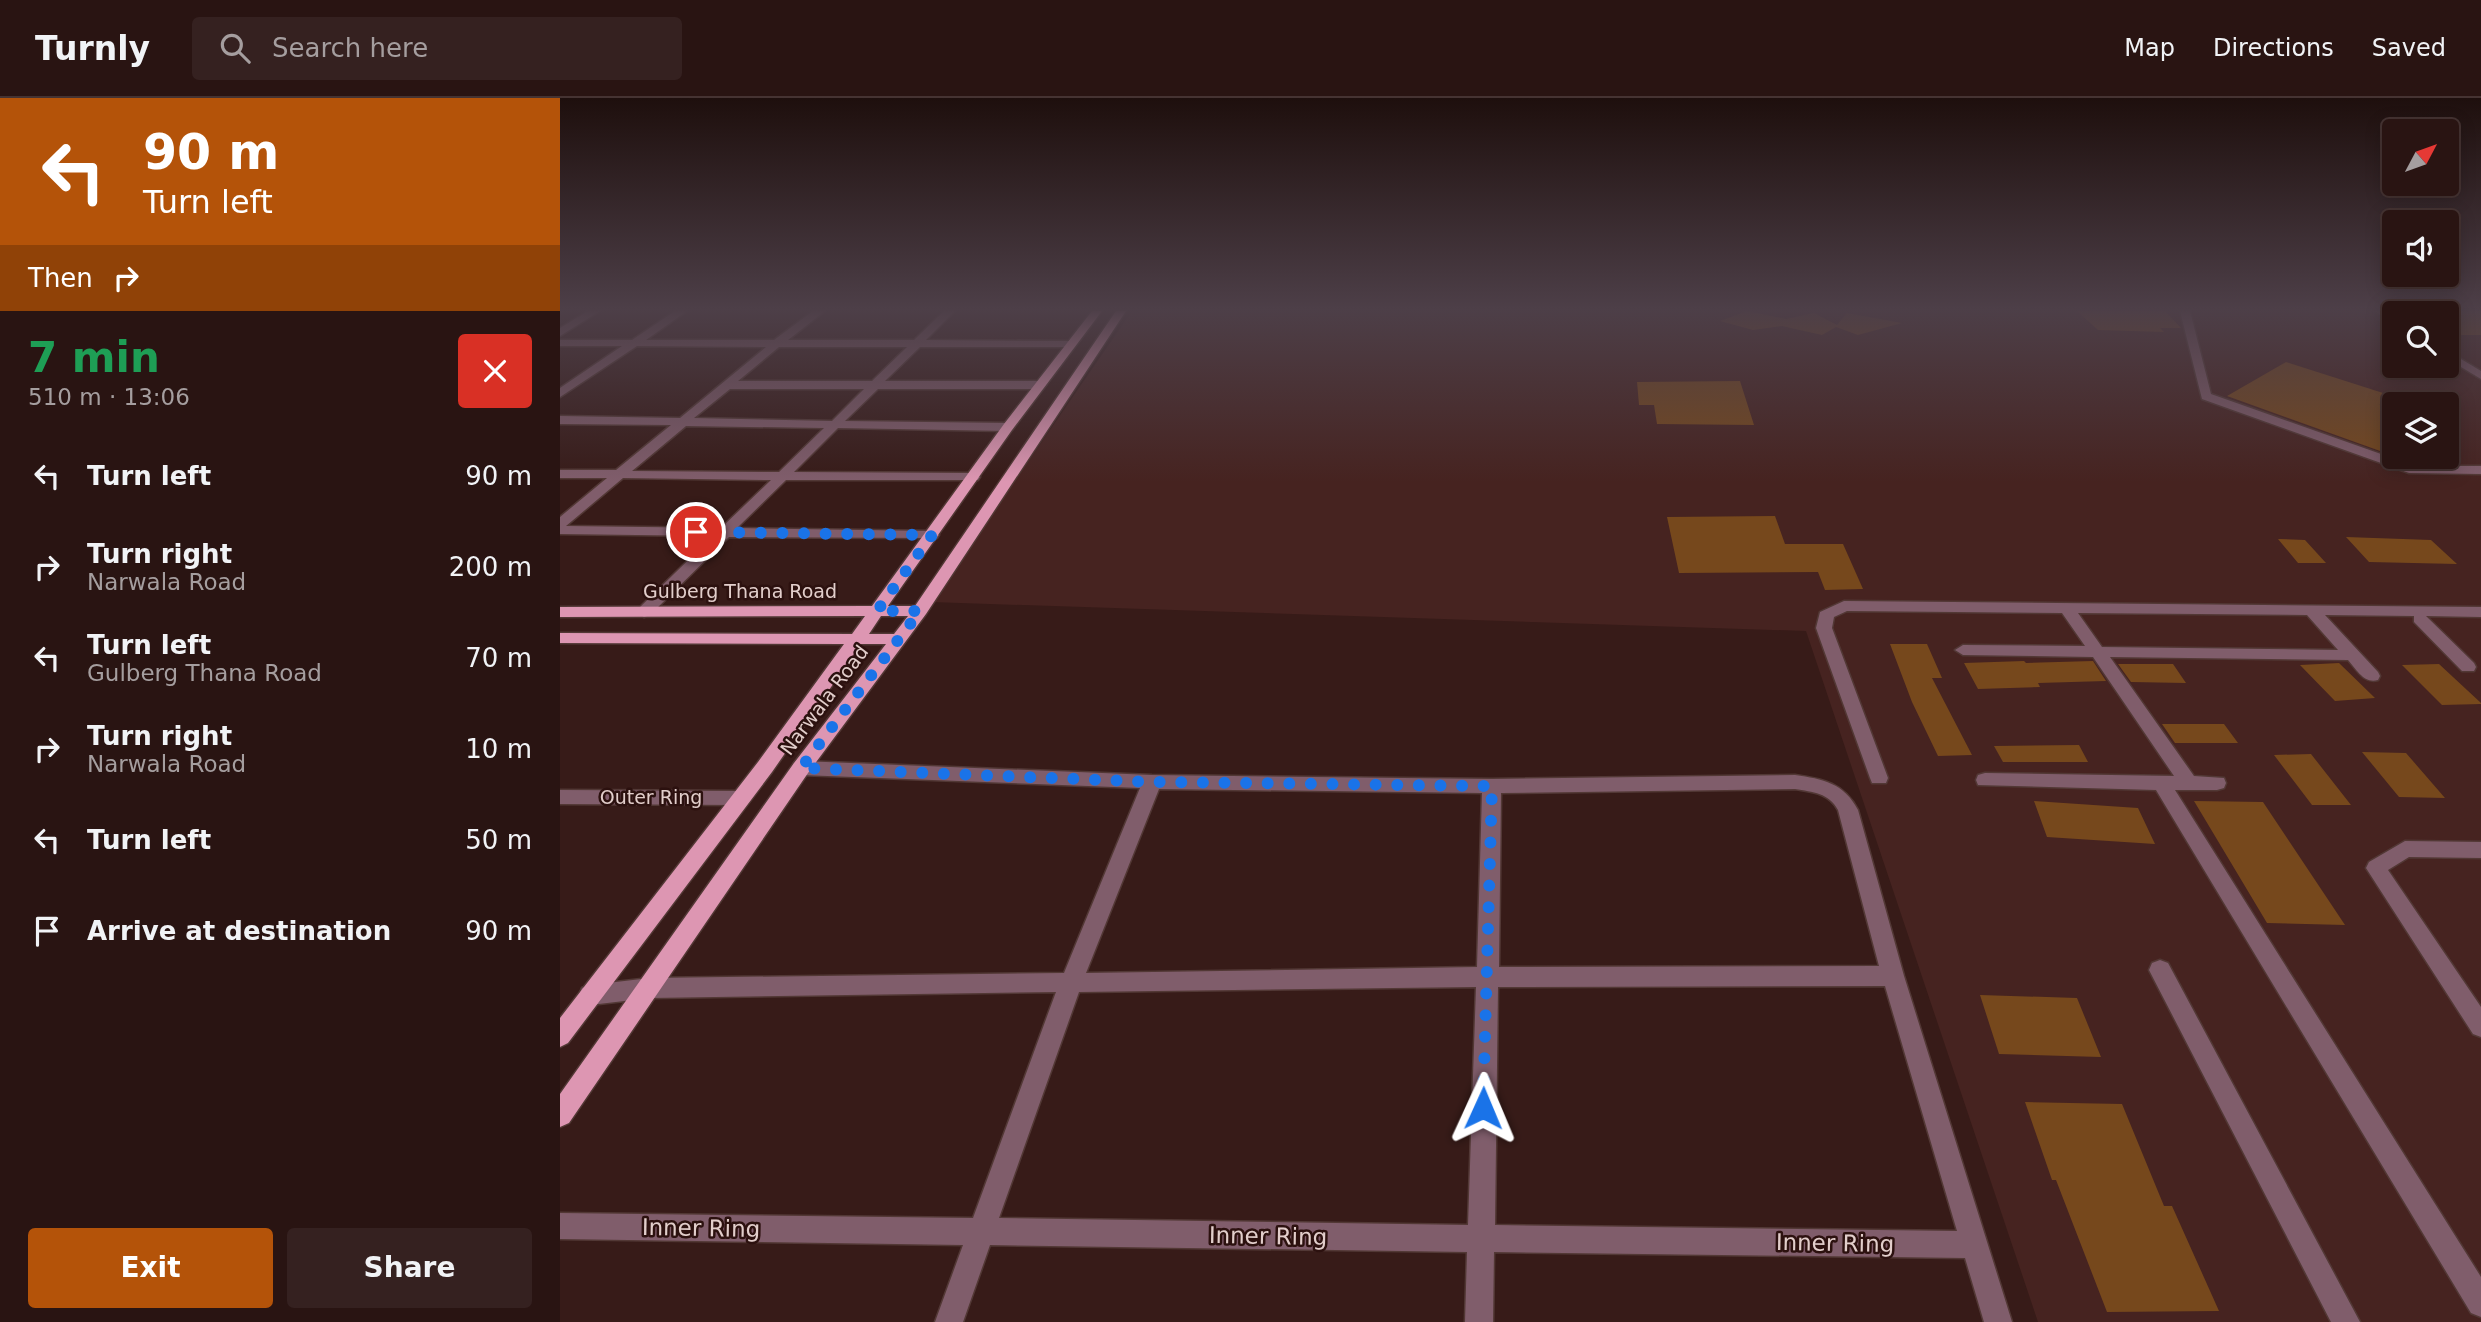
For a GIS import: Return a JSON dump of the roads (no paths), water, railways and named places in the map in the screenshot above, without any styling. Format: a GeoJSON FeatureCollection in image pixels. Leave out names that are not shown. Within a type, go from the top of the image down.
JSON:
{"type":"FeatureCollection","features":[{"type":"Feature","properties":{"kind":"main road","name":"Narwala Road"},"geometry":{"type":"LineString","coordinates":[[560,1036],[741,798],[1052,368]]}},
{"type":"Feature","properties":{"kind":"main road","name":"Narwala Road"},"geometry":{"type":"LineString","coordinates":[[560,1115],[801,768],[920,611],[1083,368]]}},
{"type":"Feature","properties":{"kind":"main road","name":"Gulberg Thana Road"},"geometry":{"type":"LineString","coordinates":[[560,612],[920,611]]}},
{"type":"Feature","properties":{"kind":"main road"},"geometry":{"type":"LineString","coordinates":[[560,638],[899,639]]}},
{"type":"Feature","properties":{"kind":"street"},"geometry":{"type":"LineString","coordinates":[[560,393],[596,368]]}},
{"type":"Feature","properties":{"kind":"street"},"geometry":{"type":"LineString","coordinates":[[560,524],[746,368]]}},
{"type":"Feature","properties":{"kind":"street"},"geometry":{"type":"LineString","coordinates":[[644,612],[891,368]]}},
{"type":"Feature","properties":{"kind":"street"},"geometry":{"type":"LineString","coordinates":[[2199,368],[2206,396],[2414,470],[2481,470]]}},
{"type":"Feature","properties":{"kind":"street"},"geometry":{"type":"LineString","coordinates":[[725,385],[1040,385]]}},
{"type":"Feature","properties":{"kind":"street"},"geometry":{"type":"LineString","coordinates":[[560,420],[678,424],[1008,427]]}},
{"type":"Feature","properties":{"kind":"street"},"geometry":{"type":"LineString","coordinates":[[560,474],[973,477]]}},
{"type":"Feature","properties":{"kind":"street"},"geometry":{"type":"LineString","coordinates":[[560,530],[932,535]]}},
{"type":"Feature","properties":{"kind":"street"},"geometry":{"type":"LineString","coordinates":[[1879,778],[1824,628],[1826,615],[1844,606],[2481,612]]}},
{"type":"Feature","properties":{"kind":"street"},"geometry":{"type":"LineString","coordinates":[[2067,608],[2189,783]]}},
{"type":"Feature","properties":{"kind":"street"},"geometry":{"type":"LineString","coordinates":[[2312,611],[2372,676]]}},
{"type":"Feature","properties":{"kind":"street"},"geometry":{"type":"LineString","coordinates":[[2420,619],[2468,667]]}},
{"type":"Feature","properties":{"kind":"street"},"geometry":{"type":"LineString","coordinates":[[1963,650],[2352,655]]}},
{"type":"Feature","properties":{"kind":"street"},"geometry":{"type":"LineString","coordinates":[[801,768],[1152,782],[1492,786],[1795,782],[1830,788],[1843,797],[1848,810],[1893,976],[1998,1322]]}},
{"type":"Feature","properties":{"kind":"street"},"geometry":{"type":"LineString","coordinates":[[1985,780],[2217,783]]}},
{"type":"Feature","properties":{"kind":"street"},"geometry":{"type":"LineString","coordinates":[[949,1322],[1071,982],[1152,782]]}},
{"type":"Feature","properties":{"kind":"street"},"geometry":{"type":"LineString","coordinates":[[2161,783],[2481,1303]]}},
{"type":"Feature","properties":{"kind":"street"},"geometry":{"type":"LineString","coordinates":[[1479,1322],[1492,786]]}},
{"type":"Feature","properties":{"kind":"street","name":"Outer Ring"},"geometry":{"type":"LineString","coordinates":[[560,797],[741,798]]}},
{"type":"Feature","properties":{"kind":"street"},"geometry":{"type":"LineString","coordinates":[[2481,850],[2405,849],[2376,868],[2481,1027]]}},
{"type":"Feature","properties":{"kind":"street"},"geometry":{"type":"LineString","coordinates":[[2160,970],[2346,1322]]}},
{"type":"Feature","properties":{"kind":"street"},"geometry":{"type":"LineString","coordinates":[[590,995],[650,988],[1486,977],[1893,976]]}},
{"type":"Feature","properties":{"kind":"street","name":"Inner Ring"},"geometry":{"type":"LineString","coordinates":[[560,1226],[1975,1245]]}}]}
